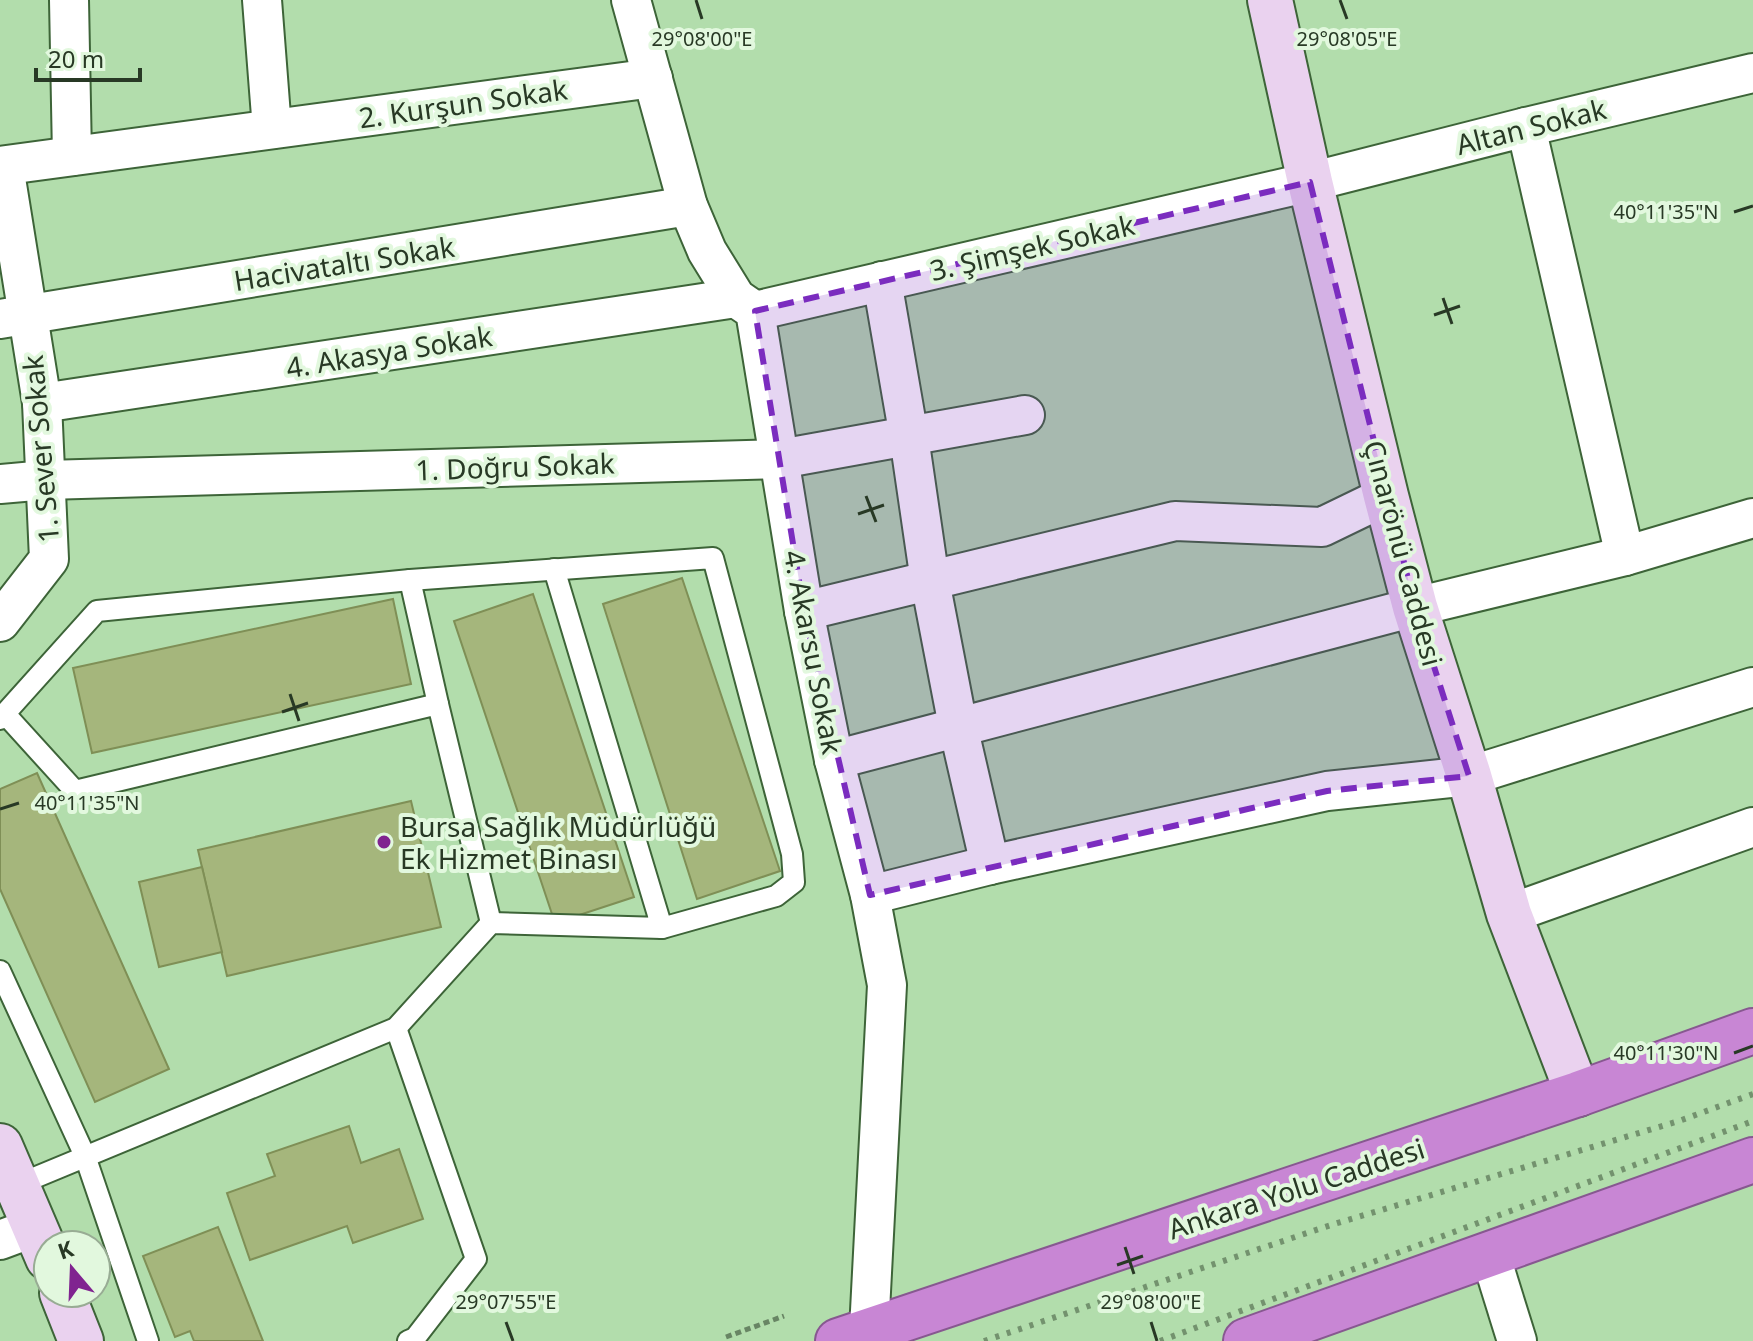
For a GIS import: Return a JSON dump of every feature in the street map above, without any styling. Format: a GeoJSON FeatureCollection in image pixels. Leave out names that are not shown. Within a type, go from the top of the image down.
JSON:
{"type":"FeatureCollection","features":[{"type":"Feature","properties":{"kind":"highway","name":"Ankara Yolu Caddesi"},"geometry":{"type":"LineString","coordinates":[[854,1336],[1578,1094],[1753,1031]]}},
{"type":"Feature","properties":{"kind":"highway"},"geometry":{"type":"LineString","coordinates":[[1246,1341],[1753,1160]]}},
{"type":"Feature","properties":{"kind":"main road","name":"Çınarönü Caddesi"},"geometry":{"type":"LineString","coordinates":[[1270,0],[1310,182],[1415,607],[1509,914],[1578,1094]]}},
{"type":"Feature","properties":{"kind":"main road"},"geometry":{"type":"LineString","coordinates":[[8,1166],[28,1242]]}},
{"type":"Feature","properties":{"kind":"main road"},"geometry":{"type":"LineString","coordinates":[[68,1309],[81,1341]]}},
{"type":"Feature","properties":{"kind":"street"},"geometry":{"type":"LineString","coordinates":[[69,0],[72,156]]}},
{"type":"Feature","properties":{"kind":"street"},"geometry":{"type":"LineString","coordinates":[[262,0],[272,129]]}},
{"type":"Feature","properties":{"kind":"street","name":"4. Akarsu Sokak"},"geometry":{"type":"LineString","coordinates":[[631,0],[688,206],[707,251],[745,304],[780,459],[804,611],[834,760],[870,895],[887,985],[854,1336]]}},
{"type":"Feature","properties":{"kind":"street","name":"Altan Sokak"},"geometry":{"type":"LineString","coordinates":[[1310,182],[1753,73]]}},
{"type":"Feature","properties":{"kind":"street","name":"2. Kurşun Sokak"},"geometry":{"type":"LineString","coordinates":[[2,166],[653,78]]}},
{"type":"Feature","properties":{"kind":"street"},"geometry":{"type":"LineString","coordinates":[[1526,127],[1625,556]]}},
{"type":"Feature","properties":{"kind":"street","name":"1. Sever Sokak"},"geometry":{"type":"LineString","coordinates":[[0,622],[49,559],[42,403],[14,317],[2,166]]}},
{"type":"Feature","properties":{"kind":"street","name":"3. Şimşek Sokak"},"geometry":{"type":"LineString","coordinates":[[745,304],[882,281],[1310,182]]}},
{"type":"Feature","properties":{"kind":"street","name":"Hacivataltı Sokak"},"geometry":{"type":"LineString","coordinates":[[14,317],[688,206]]}},
{"type":"Feature","properties":{"kind":"street"},"geometry":{"type":"LineString","coordinates":[[882,281],[930,581],[958,726],[990,865]]}},
{"type":"Feature","properties":{"kind":"street","name":"4. Akasya Sokak"},"geometry":{"type":"LineString","coordinates":[[42,403],[745,304]]}},
{"type":"Feature","properties":{"kind":"street","name":"1. Doğru Sokak"},"geometry":{"type":"LineString","coordinates":[[0,484],[46,480],[780,459],[1025,415]]}},
{"type":"Feature","properties":{"kind":"street"},"geometry":{"type":"LineString","coordinates":[[804,611],[1175,521],[1322,527],[1386,496]]}},
{"type":"Feature","properties":{"kind":"street"},"geometry":{"type":"LineString","coordinates":[[834,760],[1415,607],[1625,556],[1753,518]]}},
{"type":"Feature","properties":{"kind":"street"},"geometry":{"type":"LineString","coordinates":[[870,895],[990,865],[1327,791],[1469,776],[1753,687]]}},
{"type":"Feature","properties":{"kind":"street"},"geometry":{"type":"LineString","coordinates":[[1509,914],[1753,827]]}},
{"type":"Feature","properties":{"kind":"street"},"geometry":{"type":"LineString","coordinates":[[1490,1254],[1517,1341]]}},
{"type":"Feature","properties":{"kind":"lane"},"geometry":{"type":"LineString","coordinates":[[8,1166],[85,1156],[396,1028],[491,923],[662,928],[776,896],[794,882],[792,854],[713,558],[410,580],[97,611],[3,716],[75,791],[438,704]]}},
{"type":"Feature","properties":{"kind":"lane"},"geometry":{"type":"LineString","coordinates":[[554,569],[662,928]]}},
{"type":"Feature","properties":{"kind":"lane"},"geometry":{"type":"LineString","coordinates":[[410,580],[491,923]]}},
{"type":"Feature","properties":{"kind":"lane"},"geometry":{"type":"LineString","coordinates":[[0,971],[85,1156],[148,1341]]}},
{"type":"Feature","properties":{"kind":"lane"},"geometry":{"type":"LineString","coordinates":[[396,1028],[476,1259],[415,1338],[408,1341]]}},
{"type":"Feature","properties":{"kind":"path"},"geometry":{"type":"LineString","coordinates":[[726,1337],[784,1316]]}},
{"type":"Feature","properties":{"kind":"highlighted area"},"geometry":{"type":"Polygon","coordinates":[[[1310,182],[1415,607],[1469,776],[1327,791],[870,895],[804,611],[755,311],[1310,182]]]}},
{"type":"Feature","properties":{"kind":"building"},"geometry":{"type":"Polygon","coordinates":[[[682,578],[780,871],[697,899],[603,604],[682,578]]]}},
{"type":"Feature","properties":{"kind":"building"},"geometry":{"type":"Polygon","coordinates":[[[533,594],[634,897],[555,923],[454,621],[533,594]]]}},
{"type":"Feature","properties":{"kind":"building"},"geometry":{"type":"Polygon","coordinates":[[[393,599],[411,684],[92,753],[73,668],[393,599]]]}},
{"type":"Feature","properties":{"kind":"building"},"geometry":{"type":"Polygon","coordinates":[[[37,773],[169,1069],[95,1102],[0,889],[0,789],[37,773]]]}},
{"type":"Feature","properties":{"kind":"building"},"geometry":{"type":"Polygon","coordinates":[[[411,801],[441,927],[227,976],[198,850],[411,801]]]}},
{"type":"Feature","properties":{"kind":"building"},"geometry":{"type":"Polygon","coordinates":[[[202,867],[222,952],[159,967],[139,882],[202,867]]]}},
{"type":"Feature","properties":{"kind":"building"},"geometry":{"type":"Polygon","coordinates":[[[349,1126],[361,1163],[399,1149],[423,1219],[353,1243],[347,1226],[250,1260],[227,1193],[275,1176],[267,1154],[349,1126]]]}},
{"type":"Feature","properties":{"kind":"building"},"geometry":{"type":"Polygon","coordinates":[[[218,1227],[263,1341],[194,1341],[190,1331],[175,1337],[143,1256],[218,1227]]]}},
{"type":"Feature","properties":{"kind":"railway"},"geometry":{"type":"LineString","coordinates":[[984,1341],[1331,1225],[1679,1121],[1753,1094]]}},
{"type":"Feature","properties":{"kind":"railway"},"geometry":{"type":"LineString","coordinates":[[1160,1341],[1753,1121]]}},
{"type":"Feature","properties":{"kind":"place","name":"Bursa Sağlık Müdürlüğü Ek Hizmet Binası"},"geometry":{"type":"Point","coordinates":[384,842]}}]}
